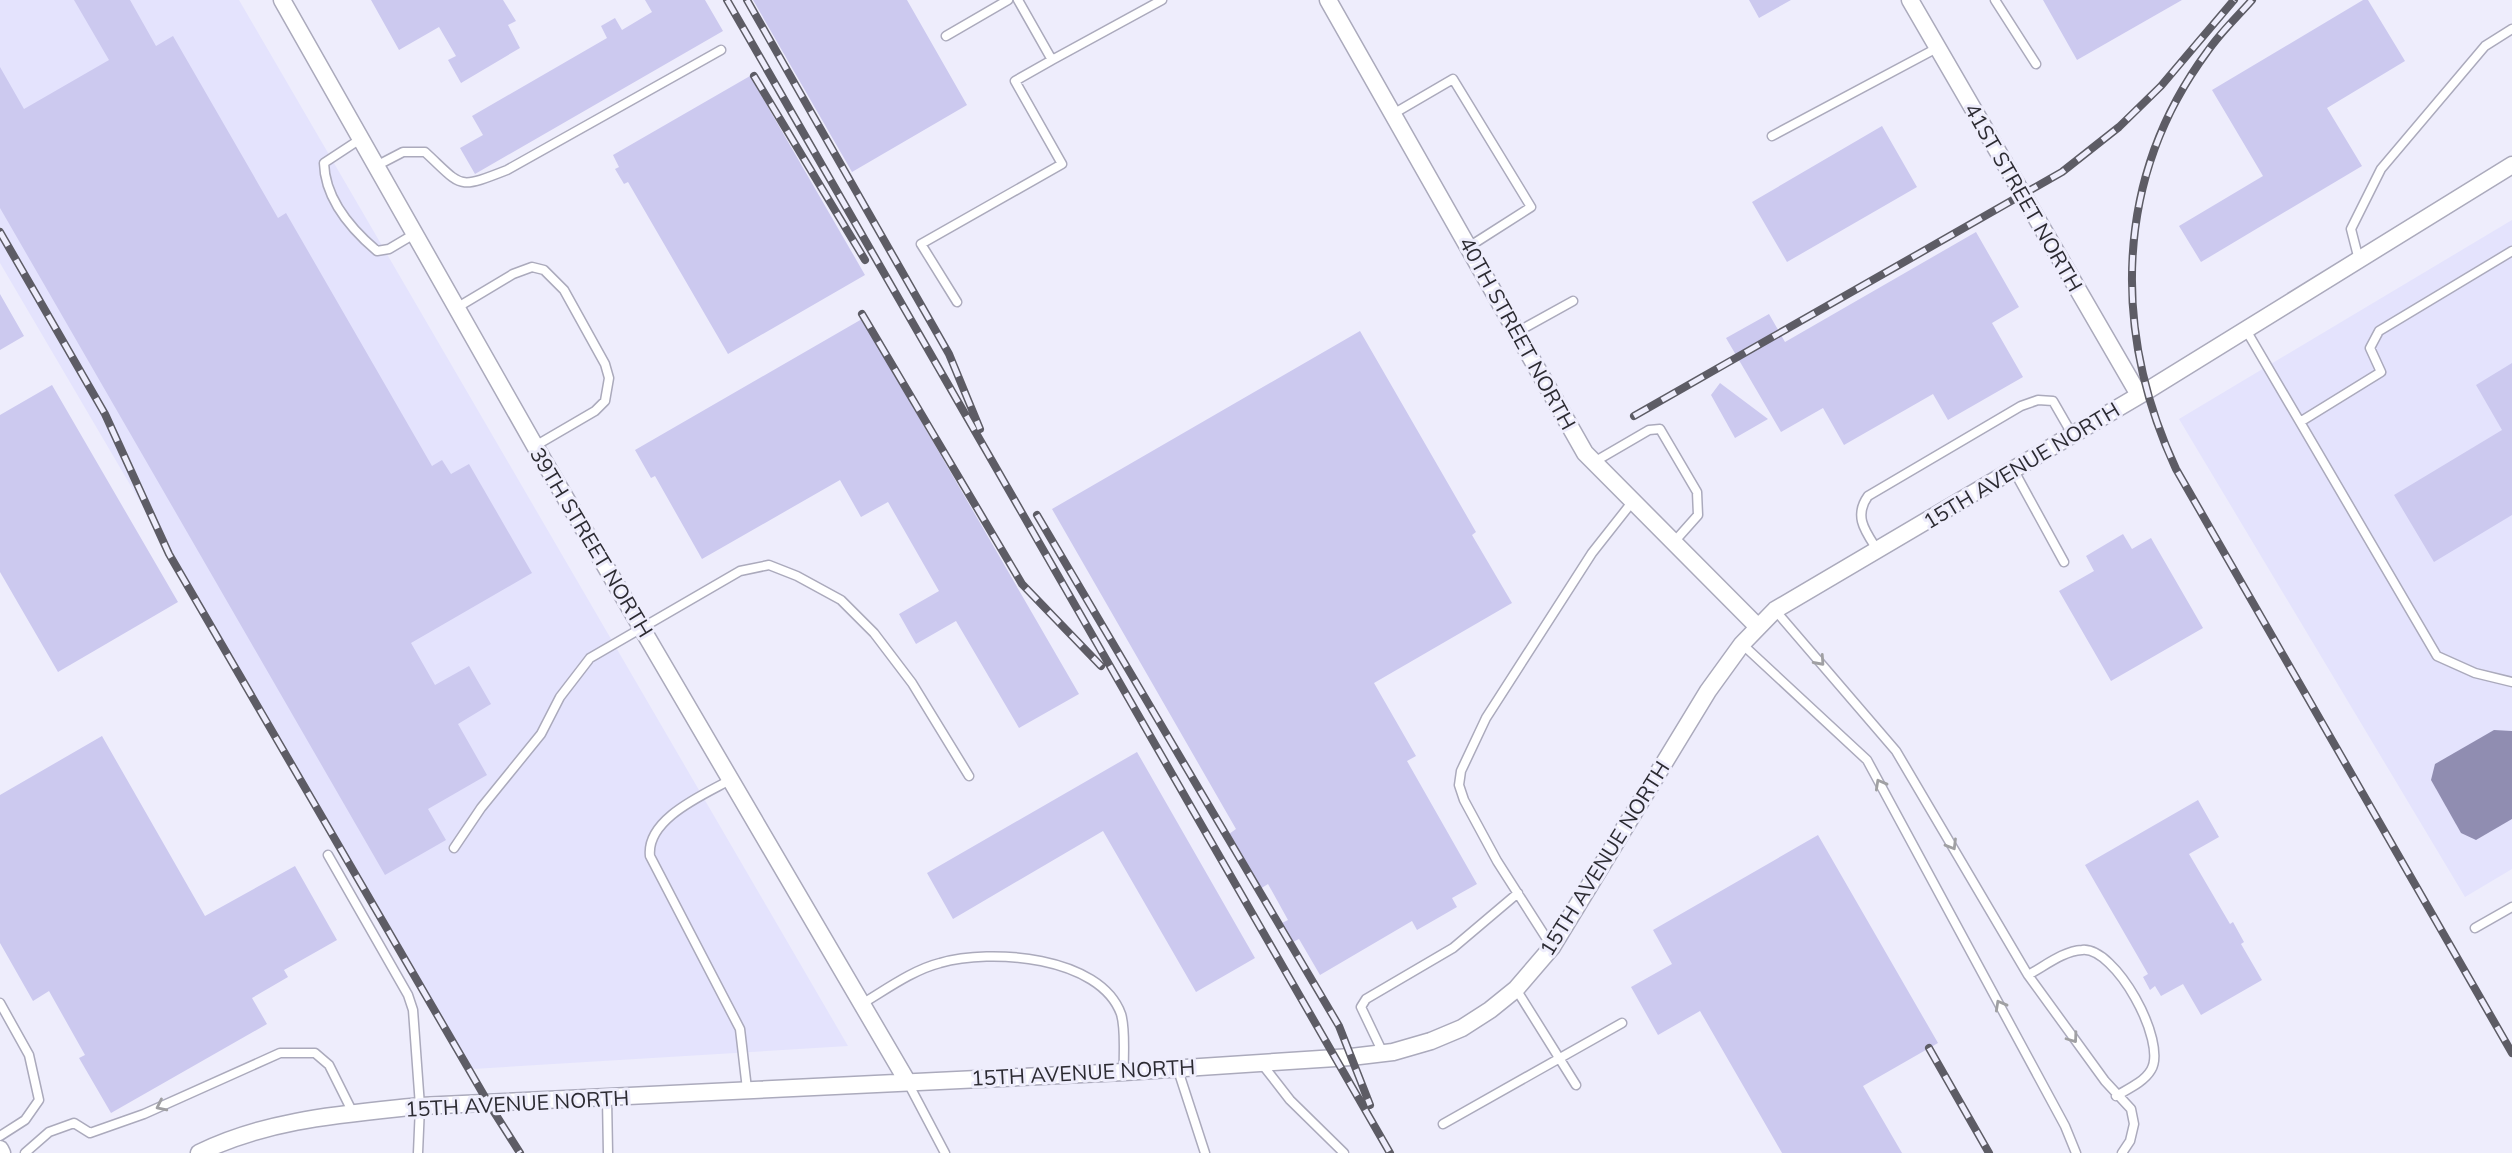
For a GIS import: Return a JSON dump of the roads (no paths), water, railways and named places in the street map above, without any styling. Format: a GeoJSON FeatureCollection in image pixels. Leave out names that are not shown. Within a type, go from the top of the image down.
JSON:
{"type":"FeatureCollection","features":[{"type":"Feature","properties":{"kind":"street","name":"39TH STREET NORTH"},"geometry":{"type":"LineString","coordinates":[[282,0],[535,446],[643,626],[860,1006],[907,1081]]}},
{"type":"Feature","properties":{"kind":"street","name":"40TH STREET NORTH"},"geometry":{"type":"LineString","coordinates":[[1328,0],[1470,246],[1585,453],[1758,627]]}},
{"type":"Feature","properties":{"kind":"street","name":"41ST STREET NORTH"},"geometry":{"type":"LineString","coordinates":[[1913,1],[1937,48],[2139,395]]}},
{"type":"Feature","properties":{"kind":"street","name":"15TH AVENUE NORTH"},"geometry":{"type":"LineString","coordinates":[[199,1153],[275,1126],[310,1117],[420,1106],[1124,1072],[1383,1054],[1431,1041],[1462,1028],[1516,989],[1552,947],[1708,691],[1742,644],[1774,610],[2139,395],[2512,164]]}},
{"type":"Feature","properties":{"kind":"lane"},"geometry":{"type":"LineString","coordinates":[[946,36],[1008,0]]}},
{"type":"Feature","properties":{"kind":"lane"},"geometry":{"type":"LineString","coordinates":[[1018,0],[1052,60]]}},
{"type":"Feature","properties":{"kind":"lane"},"geometry":{"type":"LineString","coordinates":[[957,302],[921,244],[1062,164],[1015,81],[1162,0]]}},
{"type":"Feature","properties":{"kind":"lane"},"geometry":{"type":"LineString","coordinates":[[1995,0],[2036,64]]}},
{"type":"Feature","properties":{"kind":"lane"},"geometry":{"type":"LineString","coordinates":[[2359,260],[2351,229],[2381,169],[2485,46],[2512,29]]}},
{"type":"Feature","properties":{"kind":"lane"},"geometry":{"type":"LineString","coordinates":[[1772,136],[1937,48]]}},
{"type":"Feature","properties":{"kind":"lane"},"geometry":{"type":"LineString","coordinates":[[377,165],[403,152],[425,152],[446,175],[461,184],[479,181],[507,170],[721,50]]}},
{"type":"Feature","properties":{"kind":"lane"},"geometry":{"type":"LineString","coordinates":[[1393,114],[1453,79],[1531,207],[1470,246]]}},
{"type":"Feature","properties":{"kind":"lane"},"geometry":{"type":"LineString","coordinates":[[362,138],[324,163],[324,179],[352,230],[377,251],[389,249],[416,233]]}},
{"type":"Feature","properties":{"kind":"lane"},"geometry":{"type":"LineString","coordinates":[[2301,422],[2381,372],[2370,348],[2379,331],[2512,251]]}},
{"type":"Feature","properties":{"kind":"lane"},"geometry":{"type":"LineString","coordinates":[[458,307],[513,274],[532,267],[544,270],[564,290],[605,363],[609,378],[605,401],[595,411],[535,446]]}},
{"type":"Feature","properties":{"kind":"lane"},"geometry":{"type":"LineString","coordinates":[[1517,332],[1573,301]]}},
{"type":"Feature","properties":{"kind":"lane"},"geometry":{"type":"LineString","coordinates":[[2246,330],[2437,656],[2475,673],[2512,682]]}},
{"type":"Feature","properties":{"kind":"lane"},"geometry":{"type":"LineString","coordinates":[[1878,551],[1860,520],[1860,508],[1868,496],[2021,406],[2038,400],[2053,401],[2072,434]]}},
{"type":"Feature","properties":{"kind":"lane"},"geometry":{"type":"LineString","coordinates":[[1594,462],[1642,433],[1660,429],[1698,492],[1698,515],[1674,542]]}},
{"type":"Feature","properties":{"kind":"lane"},"geometry":{"type":"LineString","coordinates":[[2013,469],[2064,562]]}},
{"type":"Feature","properties":{"kind":"lane"},"geometry":{"type":"LineString","coordinates":[[1552,947],[1464,800],[1459,785],[1461,771],[1500,696],[1592,553],[1633,501]]}},
{"type":"Feature","properties":{"kind":"lane"},"geometry":{"type":"LineString","coordinates":[[454,848],[481,808],[541,734],[560,696],[590,658],[740,571],[769,565],[797,576],[841,600],[874,633],[912,683],[969,776]]}},
{"type":"Feature","properties":{"kind":"lane"},"geometry":{"type":"LineString","coordinates":[[1774,610],[1896,751],[2028,975],[2116,1096],[2131,1109],[2134,1124],[2130,1141],[2122,1153]]}},
{"type":"Feature","properties":{"kind":"lane"},"geometry":{"type":"LineString","coordinates":[[1742,644],[1867,760],[2066,1126],[2076,1153]]}},
{"type":"Feature","properties":{"kind":"lane"},"geometry":{"type":"LineString","coordinates":[[730,780],[682,810],[655,831],[648,843],[650,856],[740,1029],[747,1089]]}},
{"type":"Feature","properties":{"kind":"lane"},"geometry":{"type":"LineString","coordinates":[[328,855],[408,995],[413,1010],[420,1106],[418,1153]]}},
{"type":"Feature","properties":{"kind":"lane"},"geometry":{"type":"LineString","coordinates":[[1383,1054],[1361,1007],[1366,999],[1453,948],[1518,893]]}},
{"type":"Feature","properties":{"kind":"lane"},"geometry":{"type":"LineString","coordinates":[[2475,928],[2512,907]]}},
{"type":"Feature","properties":{"kind":"lane"},"geometry":{"type":"LineString","coordinates":[[2028,975],[2066,954],[2084,949],[2097,951],[2112,966],[2149,1027],[2156,1056],[2151,1072],[2116,1096]]}},
{"type":"Feature","properties":{"kind":"lane"},"geometry":{"type":"LineString","coordinates":[[860,1006],[937,963],[989,956],[1046,962],[1100,983],[1111,996],[1122,1016],[1124,1072]]}},
{"type":"Feature","properties":{"kind":"lane"},"geometry":{"type":"LineString","coordinates":[[1516,989],[1576,1085]]}},
{"type":"Feature","properties":{"kind":"lane"},"geometry":{"type":"LineString","coordinates":[[0,1003],[29,1055],[38,1100],[25,1120],[0,1136]]}},
{"type":"Feature","properties":{"kind":"lane"},"geometry":{"type":"LineString","coordinates":[[1443,1124],[1622,1023]]}},
{"type":"Feature","properties":{"kind":"lane"},"geometry":{"type":"LineString","coordinates":[[25,1153],[48,1132],[74,1123],[90,1133],[144,1114],[280,1054],[314,1053],[329,1065],[353,1113]]}},
{"type":"Feature","properties":{"kind":"lane"},"geometry":{"type":"LineString","coordinates":[[1260,1062],[1290,1100],[1344,1153]]}},
{"type":"Feature","properties":{"kind":"lane"},"geometry":{"type":"LineString","coordinates":[[1177,1067],[1205,1153]]}},
{"type":"Feature","properties":{"kind":"lane"},"geometry":{"type":"LineString","coordinates":[[907,1081],[944,1153]]}},
{"type":"Feature","properties":{"kind":"lane"},"geometry":{"type":"LineString","coordinates":[[607,1098],[608,1153]]}},
{"type":"Feature","properties":{"kind":"railway"},"geometry":{"type":"LineString","coordinates":[[727,0],[1390,1153]]}},
{"type":"Feature","properties":{"kind":"railway"},"geometry":{"type":"LineString","coordinates":[[747,0],[949,354],[980,429]]}},
{"type":"Feature","properties":{"kind":"railway"},"geometry":{"type":"LineString","coordinates":[[1634,416],[2062,172],[2119,127],[2161,86],[2234,0]]}},
{"type":"Feature","properties":{"kind":"railway"},"geometry":{"type":"LineString","coordinates":[[2252,0],[2207,52],[2176,100],[2154,151],[2139,203],[2133,256],[2133,310],[2141,363],[2155,417],[2176,469],[2512,1053]]}},
{"type":"Feature","properties":{"kind":"railway"},"geometry":{"type":"LineString","coordinates":[[754,76],[865,260]]}},
{"type":"Feature","properties":{"kind":"railway"},"geometry":{"type":"LineString","coordinates":[[0,232],[105,414],[169,554],[520,1153]]}},
{"type":"Feature","properties":{"kind":"railway"},"geometry":{"type":"LineString","coordinates":[[862,314],[1022,584],[1101,666]]}},
{"type":"Feature","properties":{"kind":"railway"},"geometry":{"type":"LineString","coordinates":[[1037,515],[1339,1026],[1370,1105]]}},
{"type":"Feature","properties":{"kind":"railway"},"geometry":{"type":"LineString","coordinates":[[1929,1048],[1989,1153]]}}]}
